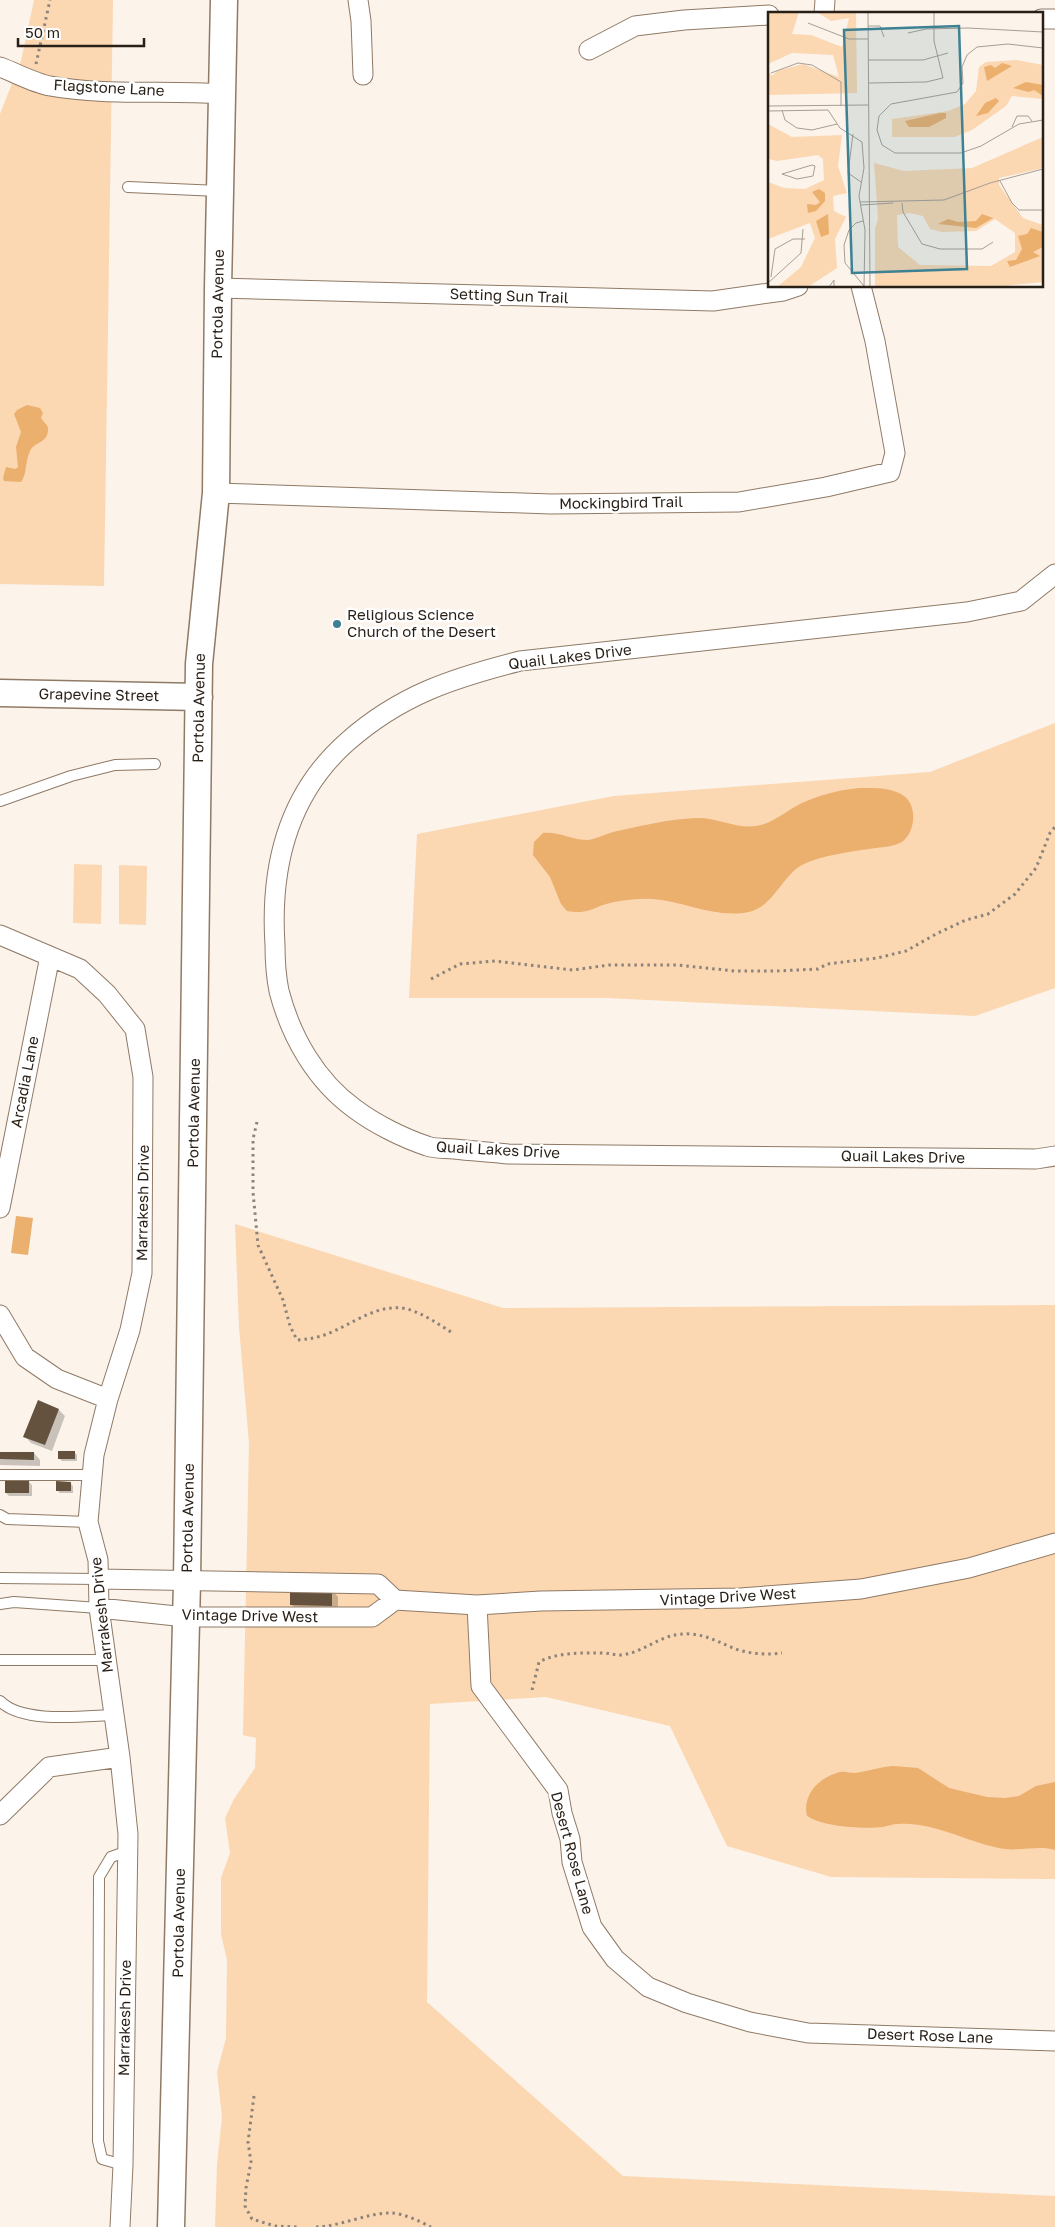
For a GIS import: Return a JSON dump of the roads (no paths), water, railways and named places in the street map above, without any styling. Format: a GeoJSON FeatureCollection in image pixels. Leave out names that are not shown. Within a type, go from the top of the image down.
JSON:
{"type":"FeatureCollection","features":[{"type":"Feature","properties":{"kind":"street","name":"Portola Avenue"},"geometry":{"type":"LineString","coordinates":[[172,2227],[187,1582],[199,664],[216,493],[224,0]]}},
{"type":"Feature","properties":{"kind":"street"},"geometry":{"type":"LineString","coordinates":[[358,0],[361,21],[363,75]]}},
{"type":"Feature","properties":{"kind":"street"},"geometry":{"type":"LineString","coordinates":[[589,50],[635,26],[684,20],[768,15]]}},
{"type":"Feature","properties":{"kind":"street"},"geometry":{"type":"LineString","coordinates":[[1042,19],[1055,19]]}},
{"type":"Feature","properties":{"kind":"street","name":"Flagstone Lane"},"geometry":{"type":"LineString","coordinates":[[0,67],[48,86],[132,92],[185,91],[222,94]]}},
{"type":"Feature","properties":{"kind":"street","name":"Setting Sun Trail"},"geometry":{"type":"LineString","coordinates":[[218,288],[713,301],[784,291],[792,288]]}},
{"type":"Feature","properties":{"kind":"street","name":"Mockingbird Trail"},"geometry":{"type":"LineString","coordinates":[[216,493],[551,504],[738,502],[826,487],[890,472],[895,453],[874,341],[861,288]]}},
{"type":"Feature","properties":{"kind":"street","name":"Quail Lakes Drive"},"geometry":{"type":"LineString","coordinates":[[1055,574],[1021,601],[968,612],[520,661],[464,675],[412,696],[376,719],[346,743],[320,771],[300,802],[280,851],[276,873],[274,922],[279,989],[298,1042],[312,1064],[331,1089],[355,1110],[381,1125],[428,1146],[508,1154],[1036,1159],[1055,1156]]}},
{"type":"Feature","properties":{"kind":"street","name":"Grapevine Street"},"geometry":{"type":"LineString","coordinates":[[0,693],[199,697]]}},
{"type":"Feature","properties":{"kind":"street","name":"Marrakesh Drive"},"geometry":{"type":"LineString","coordinates":[[0,935],[80,969],[107,994],[135,1029],[143,1077],[142,1273],[130,1330],[108,1398],[94,1455],[88,1522],[98,1560],[99,1608],[120,1757],[128,1834],[123,2165],[120,2227]]}},
{"type":"Feature","properties":{"kind":"street","name":"Arcadia Lane"},"geometry":{"type":"LineString","coordinates":[[0,1208],[50,956]]}},
{"type":"Feature","properties":{"kind":"street"},"geometry":{"type":"LineString","coordinates":[[0,1315],[25,1356],[57,1379],[108,1398]]}},
{"type":"Feature","properties":{"kind":"street","name":"Vintage Drive West"},"geometry":{"type":"LineString","coordinates":[[99,1608],[186,1617],[372,1617],[395,1600],[477,1605],[541,1601],[740,1598],[861,1589],[969,1568],[1055,1542]]}},
{"type":"Feature","properties":{"kind":"street"},"geometry":{"type":"LineString","coordinates":[[99,1579],[378,1584],[395,1600]]}},
{"type":"Feature","properties":{"kind":"street","name":"Desert Rose Lane"},"geometry":{"type":"LineString","coordinates":[[477,1605],[481,1686],[558,1790],[562,1814],[570,1839],[572,1862],[592,1927],[615,1959],[648,1987],[687,2003],[750,2022],[808,2033],[1055,2041]]}},
{"type":"Feature","properties":{"kind":"street"},"geometry":{"type":"LineString","coordinates":[[0,1815],[49,1766],[120,1757]]}},
{"type":"Feature","properties":{"kind":"lane"},"geometry":{"type":"LineString","coordinates":[[128,187],[220,191]]}},
{"type":"Feature","properties":{"kind":"lane"},"geometry":{"type":"LineString","coordinates":[[0,800],[71,776],[116,765],[155,764]]}},
{"type":"Feature","properties":{"kind":"lane"},"geometry":{"type":"LineString","coordinates":[[0,1475],[92,1475]]}},
{"type":"Feature","properties":{"kind":"lane"},"geometry":{"type":"LineString","coordinates":[[0,1515],[7,1519],[88,1522]]}},
{"type":"Feature","properties":{"kind":"lane"},"geometry":{"type":"LineString","coordinates":[[0,1578],[99,1579]]}},
{"type":"Feature","properties":{"kind":"lane"},"geometry":{"type":"LineString","coordinates":[[0,1604],[14,1602],[99,1608]]}},
{"type":"Feature","properties":{"kind":"lane"},"geometry":{"type":"LineString","coordinates":[[0,1660],[106,1660]]}},
{"type":"Feature","properties":{"kind":"lane"},"geometry":{"type":"LineString","coordinates":[[0,1701],[7,1708],[36,1716],[114,1716]]}},
{"type":"Feature","properties":{"kind":"lane"},"geometry":{"type":"LineString","coordinates":[[123,2165],[102,2159],[98,2140],[99,1877],[111,1857],[128,1851]]}},
{"type":"Feature","properties":{"kind":"place","name":"Religious Science Church of the Desert"},"geometry":{"type":"Point","coordinates":[337,624]}}]}
